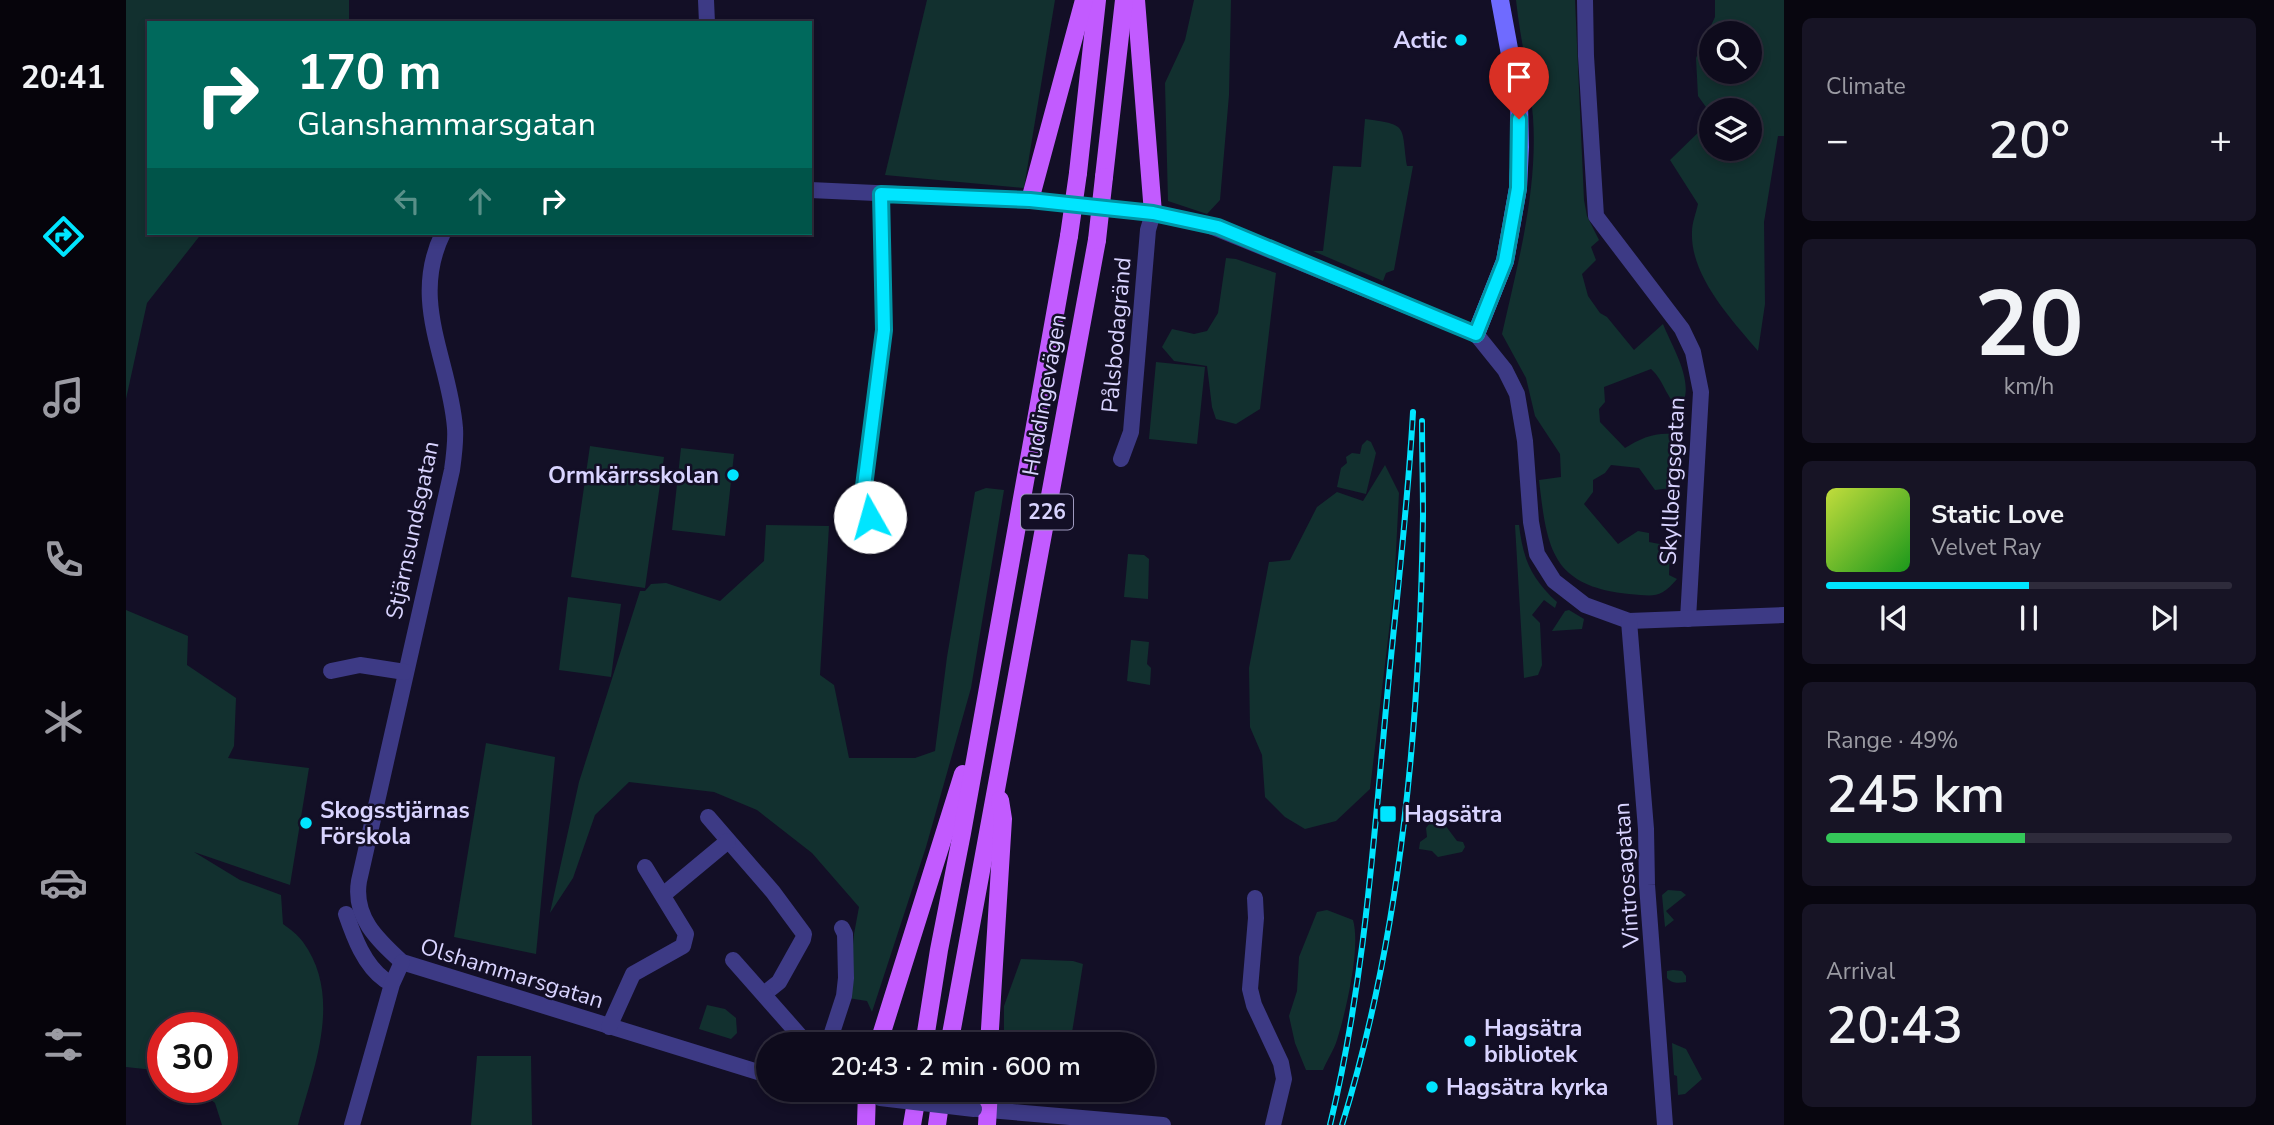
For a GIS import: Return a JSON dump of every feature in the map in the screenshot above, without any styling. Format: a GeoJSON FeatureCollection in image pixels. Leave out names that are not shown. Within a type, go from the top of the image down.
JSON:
{"type":"FeatureCollection","features":[{"type":"Feature","properties":{"kind":"main road"},"geometry":{"type":"LineString","coordinates":[[1030,200],[1084,0]]}},
{"type":"Feature","properties":{"kind":"main road","name":"Huddingevägen"},"geometry":{"type":"LineString","coordinates":[[927,1032],[939,950],[1069,236],[1097,0]]}},
{"type":"Feature","properties":{"kind":"main road","name":"Huddingevägen"},"geometry":{"type":"LineString","coordinates":[[951,1032],[1097,240],[1124,0]]}},
{"type":"Feature","properties":{"kind":"main road"},"geometry":{"type":"LineString","coordinates":[[1136,0],[1153,213]]}},
{"type":"Feature","properties":{"kind":"main road"},"geometry":{"type":"LineString","coordinates":[[882,1032],[962,777],[978,741]]}},
{"type":"Feature","properties":{"kind":"main road"},"geometry":{"type":"LineString","coordinates":[[990,1032],[1003,819],[998,783]]}},
{"type":"Feature","properties":{"kind":"main road"},"geometry":{"type":"LineString","coordinates":[[866,1125],[870,1102]]}},
{"type":"Feature","properties":{"kind":"main road"},"geometry":{"type":"LineString","coordinates":[[912,1125],[916,1102]]}},
{"type":"Feature","properties":{"kind":"main road"},"geometry":{"type":"LineString","coordinates":[[937,1125],[940,1102]]}},
{"type":"Feature","properties":{"kind":"street"},"geometry":{"type":"LineString","coordinates":[[706,0],[707,21]]}},
{"type":"Feature","properties":{"kind":"street"},"geometry":{"type":"LineString","coordinates":[[1476,334],[1505,261],[1518,188],[1519,103],[1500,0]]}},
{"type":"Feature","properties":{"kind":"street","name":"Skyllbergsgatan"},"geometry":{"type":"LineString","coordinates":[[1585,0],[1596,216],[1682,329],[1693,352],[1702,392],[1688,619]]}},
{"type":"Feature","properties":{"kind":"street"},"geometry":{"type":"LineString","coordinates":[[812,190],[1030,200],[1153,213],[1218,227],[1476,334],[1504,370],[1517,394],[1537,554],[1554,581],[1586,604],[1629,621],[1784,615]]}},
{"type":"Feature","properties":{"kind":"street"},"geometry":{"type":"LineString","coordinates":[[870,517],[863,494],[884,330],[881,194]]}},
{"type":"Feature","properties":{"kind":"street","name":"Pålsbodagränd"},"geometry":{"type":"LineString","coordinates":[[1121,459],[1131,432],[1148,230],[1153,213]]}},
{"type":"Feature","properties":{"kind":"street","name":"Stjärnsundsgatan"},"geometry":{"type":"LineString","coordinates":[[402,962],[365,922],[359,909],[357,893],[456,443],[454,415],[432,326],[432,271],[442,235]]}},
{"type":"Feature","properties":{"kind":"street","name":"Vintrosagatan"},"geometry":{"type":"LineString","coordinates":[[1629,621],[1665,1125]]}},
{"type":"Feature","properties":{"kind":"street"},"geometry":{"type":"LineString","coordinates":[[331,671],[360,665],[405,672]]}},
{"type":"Feature","properties":{"kind":"street"},"geometry":{"type":"LineString","coordinates":[[708,817],[774,892],[804,934],[779,982],[764,994]]}},
{"type":"Feature","properties":{"kind":"street"},"geometry":{"type":"LineString","coordinates":[[663,895],[728,841]]}},
{"type":"Feature","properties":{"kind":"street","name":"Olshammarsgatan"},"geometry":{"type":"LineString","coordinates":[[609,1027],[634,974],[683,946],[686,940],[686,934],[645,867]]}},
{"type":"Feature","properties":{"kind":"street"},"geometry":{"type":"LineString","coordinates":[[1255,898],[1250,989],[1254,1005],[1281,1063],[1284,1079],[1273,1125]]}},
{"type":"Feature","properties":{"kind":"street"},"geometry":{"type":"LineString","coordinates":[[346,914],[363,955],[385,980]]}},
{"type":"Feature","properties":{"kind":"street"},"geometry":{"type":"LineString","coordinates":[[832,1032],[844,996],[846,978],[845,934],[842,929]]}},
{"type":"Feature","properties":{"kind":"street"},"geometry":{"type":"LineString","coordinates":[[733,960],[797,1032]]}},
{"type":"Feature","properties":{"kind":"street"},"geometry":{"type":"LineString","coordinates":[[352,1125],[392,984],[402,962]]}},
{"type":"Feature","properties":{"kind":"street","name":"Olshammarsgatan"},"geometry":{"type":"LineString","coordinates":[[402,962],[756,1071]]}},
{"type":"Feature","properties":{"kind":"street"},"geometry":{"type":"LineString","coordinates":[[910,1102],[983,1115],[1163,1125]]}},
{"type":"Feature","properties":{"kind":"green space"},"geometry":{"type":"Polygon","coordinates":[[[126,0],[349,0],[349,21],[147,21],[147,235],[200,235],[147,303],[126,399],[126,0]]]}},
{"type":"Feature","properties":{"kind":"green space"},"geometry":{"type":"Polygon","coordinates":[[[927,0],[1055,0],[1024,188],[885,175],[927,0]]]}},
{"type":"Feature","properties":{"kind":"green space"},"geometry":{"type":"Polygon","coordinates":[[[1194,0],[1231,0],[1229,95],[1220,200],[1207,214],[1168,201],[1165,83],[1185,40],[1194,0]]]}},
{"type":"Feature","properties":{"kind":"green space"},"geometry":{"type":"Polygon","coordinates":[[[1516,0],[1575,0],[1584,200],[1587,216],[1599,240],[1591,247],[1596,260],[1582,274],[1588,296],[1634,350],[1663,324],[1684,377],[1685,399],[1680,408],[1671,400],[1651,369],[1604,387],[1605,402],[1599,409],[1600,422],[1625,448],[1651,436],[1679,435],[1671,488],[1655,490],[1639,468],[1611,465],[1605,473],[1593,480],[1593,492],[1584,504],[1618,544],[1638,531],[1649,533],[1649,542],[1670,546],[1669,575],[1677,579],[1656,595],[1603,590],[1583,582],[1568,572],[1558,560],[1545,525],[1539,480],[1561,477],[1560,454],[1535,416],[1526,378],[1502,334],[1525,226],[1533,172],[1532,102],[1516,0]]]}},
{"type":"Feature","properties":{"kind":"green space"},"geometry":{"type":"Polygon","coordinates":[[[1715,0],[1784,0],[1784,136],[1778,136],[1764,222],[1765,304],[1758,351],[1725,311],[1705,281],[1693,248],[1692,229],[1698,204],[1670,160],[1699,132],[1699,161],[1762,161],[1762,98],[1699,98],[1696,58],[1699,52],[1699,84],[1762,84],[1762,21],[1713,21],[1715,0]]]}},
{"type":"Feature","properties":{"kind":"green space"},"geometry":{"type":"Polygon","coordinates":[[[1365,119],[1389,123],[1400,129],[1407,166],[1413,166],[1394,270],[1386,273],[1383,281],[1313,251],[1323,251],[1333,166],[1361,167],[1365,119]]]}},
{"type":"Feature","properties":{"kind":"green space"},"geometry":{"type":"Polygon","coordinates":[[[1226,258],[1276,273],[1260,409],[1236,424],[1216,419],[1207,366],[1174,361],[1162,347],[1172,329],[1194,334],[1207,331],[1218,313],[1226,258]]]}},
{"type":"Feature","properties":{"kind":"green space"},"geometry":{"type":"Polygon","coordinates":[[[1156,362],[1205,367],[1197,444],[1149,439],[1156,362]]]}},
{"type":"Feature","properties":{"kind":"green space"},"geometry":{"type":"Polygon","coordinates":[[[1367,440],[1371,442],[1376,453],[1366,494],[1337,487],[1341,468],[1347,463],[1346,457],[1352,453],[1360,454],[1362,445],[1367,440]]]}},
{"type":"Feature","properties":{"kind":"green space"},"geometry":{"type":"Polygon","coordinates":[[[590,446],[664,457],[645,588],[571,577],[590,446]]]}},
{"type":"Feature","properties":{"kind":"green space"},"geometry":{"type":"Polygon","coordinates":[[[681,448],[734,454],[725,536],[672,530],[681,448]]]}},
{"type":"Feature","properties":{"kind":"green space"},"geometry":{"type":"Polygon","coordinates":[[[1385,465],[1399,493],[1394,589],[1370,789],[1336,821],[1305,829],[1285,817],[1265,797],[1262,755],[1250,727],[1249,668],[1269,562],[1290,560],[1317,507],[1337,492],[1363,501],[1385,465]]]}},
{"type":"Feature","properties":{"kind":"green space"},"geometry":{"type":"Polygon","coordinates":[[[986,488],[1004,490],[971,688],[926,847],[872,1012],[867,1001],[848,998],[859,907],[812,853],[757,810],[714,792],[629,782],[595,815],[573,878],[550,913],[579,782],[640,591],[645,591],[651,584],[666,583],[720,601],[764,561],[766,525],[829,526],[820,675],[834,685],[849,758],[915,758],[935,751],[947,657],[975,492],[986,488]]]}},
{"type":"Feature","properties":{"kind":"green space"},"geometry":{"type":"Polygon","coordinates":[[[1515,525],[1519,525],[1530,567],[1541,585],[1557,602],[1555,608],[1544,600],[1532,615],[1540,623],[1542,665],[1538,675],[1524,678],[1515,525]]]}},
{"type":"Feature","properties":{"kind":"green space"},"geometry":{"type":"Polygon","coordinates":[[[1128,554],[1144,555],[1149,559],[1148,599],[1124,597],[1128,554]]]}},
{"type":"Feature","properties":{"kind":"green space"},"geometry":{"type":"Polygon","coordinates":[[[568,597],[621,604],[611,677],[559,670],[568,597]]]}},
{"type":"Feature","properties":{"kind":"green space"},"geometry":{"type":"Polygon","coordinates":[[[126,610],[188,636],[187,665],[236,698],[234,746],[228,758],[309,768],[290,885],[194,852],[240,880],[281,895],[283,924],[301,939],[315,963],[323,1009],[317,1056],[298,1125],[222,1125],[215,1103],[238,1103],[238,1012],[147,1012],[147,1069],[126,1067],[126,610]]]}},
{"type":"Feature","properties":{"kind":"green space"},"geometry":{"type":"Polygon","coordinates":[[[1569,610],[1584,619],[1582,629],[1552,631],[1565,611],[1569,610]]]}},
{"type":"Feature","properties":{"kind":"green space"},"geometry":{"type":"Polygon","coordinates":[[[1131,640],[1149,642],[1147,664],[1151,668],[1150,685],[1127,681],[1131,640]]]}},
{"type":"Feature","properties":{"kind":"green space"},"geometry":{"type":"Polygon","coordinates":[[[486,743],[555,757],[536,954],[454,937],[486,743]]]}},
{"type":"Feature","properties":{"kind":"green space"},"geometry":{"type":"Polygon","coordinates":[[[1430,823],[1445,825],[1457,841],[1463,842],[1465,847],[1462,852],[1438,857],[1432,851],[1419,849],[1420,842],[1427,837],[1426,828],[1430,823]]]}},
{"type":"Feature","properties":{"kind":"green space"},"geometry":{"type":"Polygon","coordinates":[[[1668,890],[1681,891],[1686,895],[1666,911],[1674,920],[1665,927],[1662,895],[1668,890]]]}},
{"type":"Feature","properties":{"kind":"green space"},"geometry":{"type":"Polygon","coordinates":[[[1327,910],[1353,920],[1354,963],[1334,1048],[1323,1070],[1306,1070],[1295,1043],[1289,1016],[1297,991],[1299,957],[1317,912],[1327,910]]]}},
{"type":"Feature","properties":{"kind":"green space"},"geometry":{"type":"Polygon","coordinates":[[[1021,959],[1073,961],[1083,964],[1072,1032],[1004,1032],[1004,1006],[1021,959]]]}},
{"type":"Feature","properties":{"kind":"green space"},"geometry":{"type":"Polygon","coordinates":[[[1667,971],[1682,971],[1686,982],[1676,983],[1669,980],[1667,971]]]}},
{"type":"Feature","properties":{"kind":"green space"},"geometry":{"type":"Polygon","coordinates":[[[707,1005],[725,1009],[736,1018],[737,1033],[731,1039],[699,1029],[707,1005]]]}},
{"type":"Feature","properties":{"kind":"green space"},"geometry":{"type":"Polygon","coordinates":[[[1672,1043],[1686,1049],[1702,1079],[1685,1094],[1678,1095],[1672,1043]]]}},
{"type":"Feature","properties":{"kind":"green space"},"geometry":{"type":"Polygon","coordinates":[[[477,1056],[531,1056],[532,1125],[471,1125],[477,1056]]]}},
{"type":"Feature","properties":{"kind":"railway"},"geometry":{"type":"LineString","coordinates":[[1330,1125],[1352,1016],[1367,907],[1413,412]]}},
{"type":"Feature","properties":{"kind":"railway"},"geometry":{"type":"LineString","coordinates":[[1342,1125],[1380,976],[1404,824],[1418,669],[1423,516],[1422,421]]}},
{"type":"Feature","properties":{"kind":"place","name":"Actic"},"geometry":{"type":"Point","coordinates":[1461,40]}},
{"type":"Feature","properties":{"kind":"place","name":"Ormkärrsskolan"},"geometry":{"type":"Point","coordinates":[733,475]}},
{"type":"Feature","properties":{"kind":"place","name":"Hagsätra"},"geometry":{"type":"Point","coordinates":[1388,814]}},
{"type":"Feature","properties":{"kind":"place","name":"Skogsstjärnas Förskola"},"geometry":{"type":"Point","coordinates":[306,823]}},
{"type":"Feature","properties":{"kind":"place","name":"Hagsätra bibliotek"},"geometry":{"type":"Point","coordinates":[1470,1041]}},
{"type":"Feature","properties":{"kind":"place","name":"Hagsätra kyrka"},"geometry":{"type":"Point","coordinates":[1432,1087]}},
{"type":"Feature","properties":{"kind":"route"},"geometry":{"type":"LineString","coordinates":[[870,517],[863,494],[884,330],[881,194],[1030,200],[1153,213],[1218,227],[1476,334],[1505,261],[1518,188],[1519,119]]}}]}
